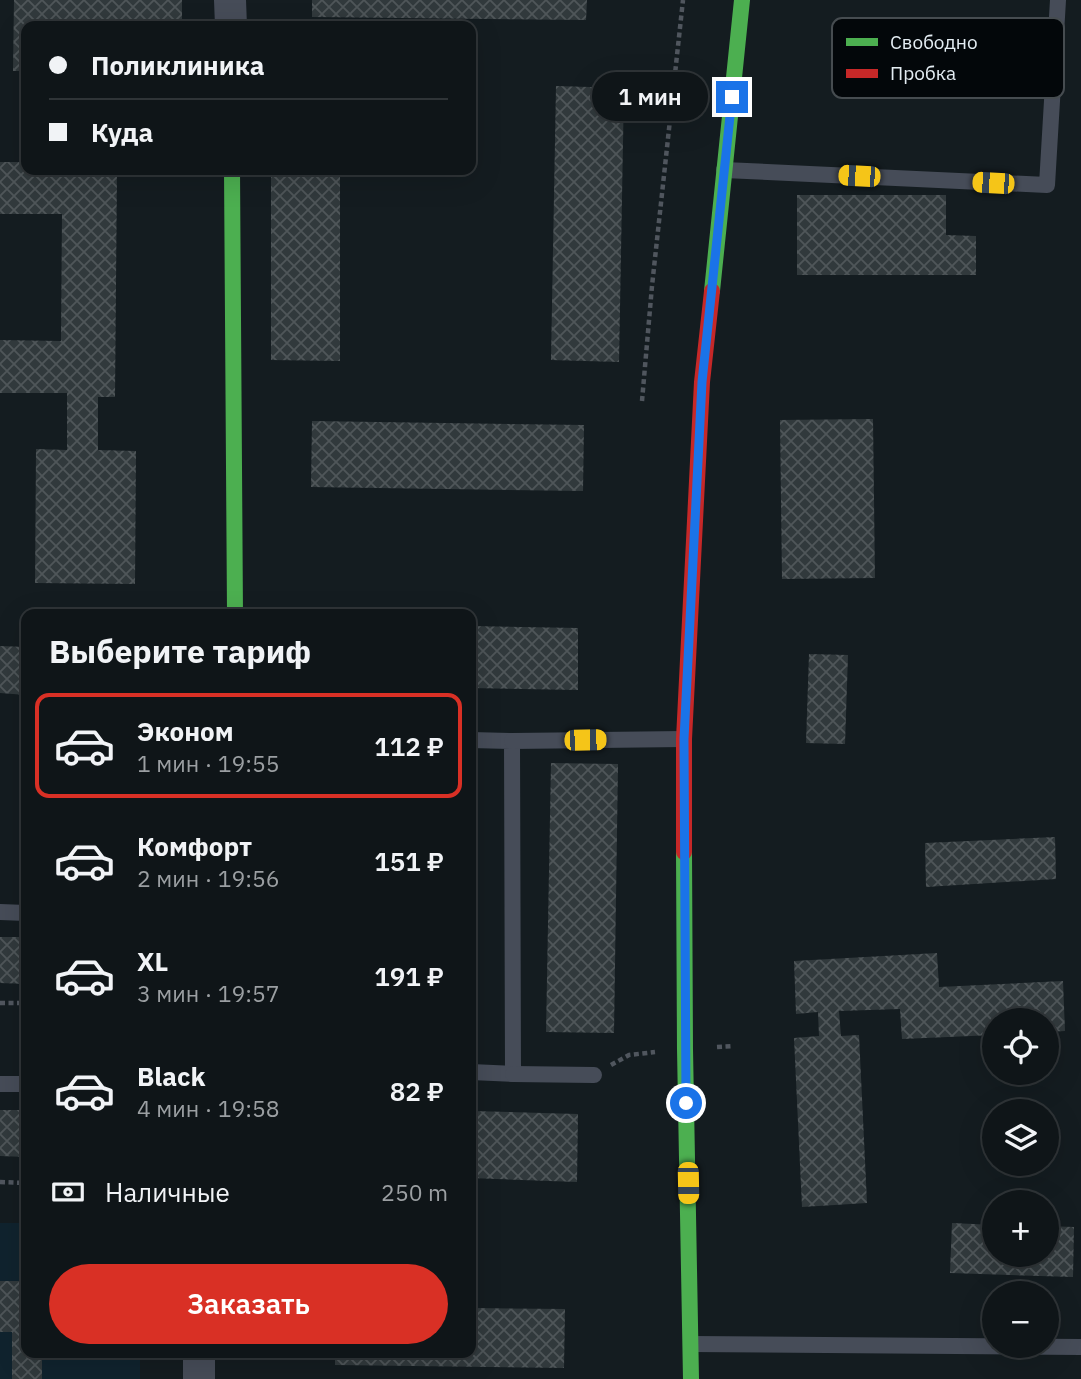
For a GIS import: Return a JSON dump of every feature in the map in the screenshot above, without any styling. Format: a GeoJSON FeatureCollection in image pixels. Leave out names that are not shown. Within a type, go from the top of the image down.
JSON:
{"type":"FeatureCollection","features":[{"type":"Feature","properties":{"kind":"street"},"geometry":{"type":"LineString","coordinates":[[230,0],[231,21]]}},
{"type":"Feature","properties":{"kind":"street"},"geometry":{"type":"LineString","coordinates":[[691,1379],[685,1036],[684,739],[702,382],[742,0]]}},
{"type":"Feature","properties":{"kind":"street"},"geometry":{"type":"LineString","coordinates":[[232,175],[235,609]]}},
{"type":"Feature","properties":{"kind":"street"},"geometry":{"type":"LineString","coordinates":[[199,1358],[199,1379]]}},
{"type":"Feature","properties":{"kind":"lane"},"geometry":{"type":"LineString","coordinates":[[1057,18],[1058,0]]}},
{"type":"Feature","properties":{"kind":"lane"},"geometry":{"type":"LineString","coordinates":[[724,170],[1047,185],[1052,98]]}},
{"type":"Feature","properties":{"kind":"lane"},"geometry":{"type":"LineString","coordinates":[[476,740],[684,739]]}},
{"type":"Feature","properties":{"kind":"lane"},"geometry":{"type":"LineString","coordinates":[[512,741],[513,1074]]}},
{"type":"Feature","properties":{"kind":"lane"},"geometry":{"type":"LineString","coordinates":[[0,912],[21,913]]}},
{"type":"Feature","properties":{"kind":"lane"},"geometry":{"type":"LineString","coordinates":[[476,1072],[594,1075]]}},
{"type":"Feature","properties":{"kind":"lane"},"geometry":{"type":"LineString","coordinates":[[0,1084],[21,1084]]}},
{"type":"Feature","properties":{"kind":"lane"},"geometry":{"type":"LineString","coordinates":[[691,1344],[1081,1347]]}},
{"type":"Feature","properties":{"kind":"path"},"geometry":{"type":"LineString","coordinates":[[642,401],[683,0]]}},
{"type":"Feature","properties":{"kind":"path"},"geometry":{"type":"LineString","coordinates":[[0,1003],[21,1003]]}},
{"type":"Feature","properties":{"kind":"path"},"geometry":{"type":"LineString","coordinates":[[0,1182],[21,1183]]}},
{"type":"Feature","properties":{"kind":"shaded area"},"geometry":{"type":"Polygon","coordinates":[[[0,1223],[21,1223],[21,1358],[140,1358],[140,1379],[0,1379],[0,1223]]]}},
{"type":"Feature","properties":{"kind":"building"},"geometry":{"type":"Polygon","coordinates":[[[14,0],[182,0],[182,21],[21,21],[21,71],[13,71],[14,0]]]}},
{"type":"Feature","properties":{"kind":"building"},"geometry":{"type":"Polygon","coordinates":[[[312,0],[587,0],[586,20],[312,17],[312,0]]]}},
{"type":"Feature","properties":{"kind":"building"},"geometry":{"type":"Polygon","coordinates":[[[556,86],[624,88],[619,362],[551,360],[556,86]]]}},
{"type":"Feature","properties":{"kind":"building"},"geometry":{"type":"Polygon","coordinates":[[[0,162],[21,162],[21,175],[117,175],[115,397],[98,397],[98,450],[136,451],[135,584],[35,583],[36,449],[67,450],[67,393],[0,393],[0,340],[61,341],[62,214],[0,214],[0,162]]]}},
{"type":"Feature","properties":{"kind":"building"},"geometry":{"type":"Polygon","coordinates":[[[271,175],[340,175],[340,361],[271,360],[271,175]]]}},
{"type":"Feature","properties":{"kind":"building"},"geometry":{"type":"Polygon","coordinates":[[[797,195],[946,195],[946,235],[976,236],[976,275],[797,275],[797,195]]]}},
{"type":"Feature","properties":{"kind":"building"},"geometry":{"type":"Polygon","coordinates":[[[873,419],[875,578],[782,579],[780,420],[873,419]]]}},
{"type":"Feature","properties":{"kind":"building"},"geometry":{"type":"Polygon","coordinates":[[[312,421],[584,425],[583,491],[311,487],[312,421]]]}},
{"type":"Feature","properties":{"kind":"building"},"geometry":{"type":"Polygon","coordinates":[[[476,626],[578,628],[578,690],[476,688],[476,626]]]}},
{"type":"Feature","properties":{"kind":"building"},"geometry":{"type":"Polygon","coordinates":[[[0,646],[21,647],[21,695],[0,693],[0,646]]]}},
{"type":"Feature","properties":{"kind":"building"},"geometry":{"type":"Polygon","coordinates":[[[809,654],[848,655],[845,744],[806,743],[809,654]]]}},
{"type":"Feature","properties":{"kind":"building"},"geometry":{"type":"Polygon","coordinates":[[[551,763],[618,764],[614,1033],[546,1032],[551,763]]]}},
{"type":"Feature","properties":{"kind":"building"},"geometry":{"type":"Polygon","coordinates":[[[1055,837],[1056,879],[926,887],[925,843],[1055,837]]]}},
{"type":"Feature","properties":{"kind":"building"},"geometry":{"type":"Polygon","coordinates":[[[0,937],[21,937],[21,984],[0,983],[0,937]]]}},
{"type":"Feature","properties":{"kind":"building"},"geometry":{"type":"Polygon","coordinates":[[[937,953],[939,987],[1063,981],[1065,1031],[1059,1031],[1059,1008],[982,1008],[982,1036],[902,1039],[900,1009],[839,1011],[841,1036],[859,1035],[867,1203],[802,1207],[794,1038],[819,1036],[818,1012],[796,1014],[794,961],[937,953]]]}},
{"type":"Feature","properties":{"kind":"building"},"geometry":{"type":"Polygon","coordinates":[[[0,1110],[21,1110],[21,1157],[0,1156],[0,1110]]]}},
{"type":"Feature","properties":{"kind":"building"},"geometry":{"type":"Polygon","coordinates":[[[476,1111],[578,1114],[577,1182],[476,1178],[476,1111]]]}},
{"type":"Feature","properties":{"kind":"building"},"geometry":{"type":"Polygon","coordinates":[[[952,1223],[982,1224],[982,1267],[1059,1267],[1059,1226],[1074,1227],[1073,1277],[950,1273],[952,1223]]]}},
{"type":"Feature","properties":{"kind":"building"},"geometry":{"type":"Polygon","coordinates":[[[0,1281],[21,1281],[21,1358],[42,1358],[42,1379],[12,1379],[12,1332],[0,1332],[0,1281]]]}},
{"type":"Feature","properties":{"kind":"building"},"geometry":{"type":"Polygon","coordinates":[[[476,1308],[565,1309],[564,1368],[335,1365],[335,1358],[476,1358],[476,1308]]]}},
{"type":"Feature","properties":{"kind":"traffic: fast"},"geometry":{"type":"LineString","coordinates":[[712,291],[742,0]]}},
{"type":"Feature","properties":{"kind":"traffic: fast"},"geometry":{"type":"LineString","coordinates":[[232,175],[235,609]]}},
{"type":"Feature","properties":{"kind":"traffic: fast"},"geometry":{"type":"LineString","coordinates":[[684,852],[691,1379]]}},
{"type":"Feature","properties":{"kind":"traffic: jam"},"geometry":{"type":"LineString","coordinates":[[684,852],[684,739],[702,382],[712,291]]}},
{"type":"Feature","properties":{"kind":"route"},"geometry":{"type":"LineString","coordinates":[[686,1103],[684,739],[702,382],[732,97]]}}]}
